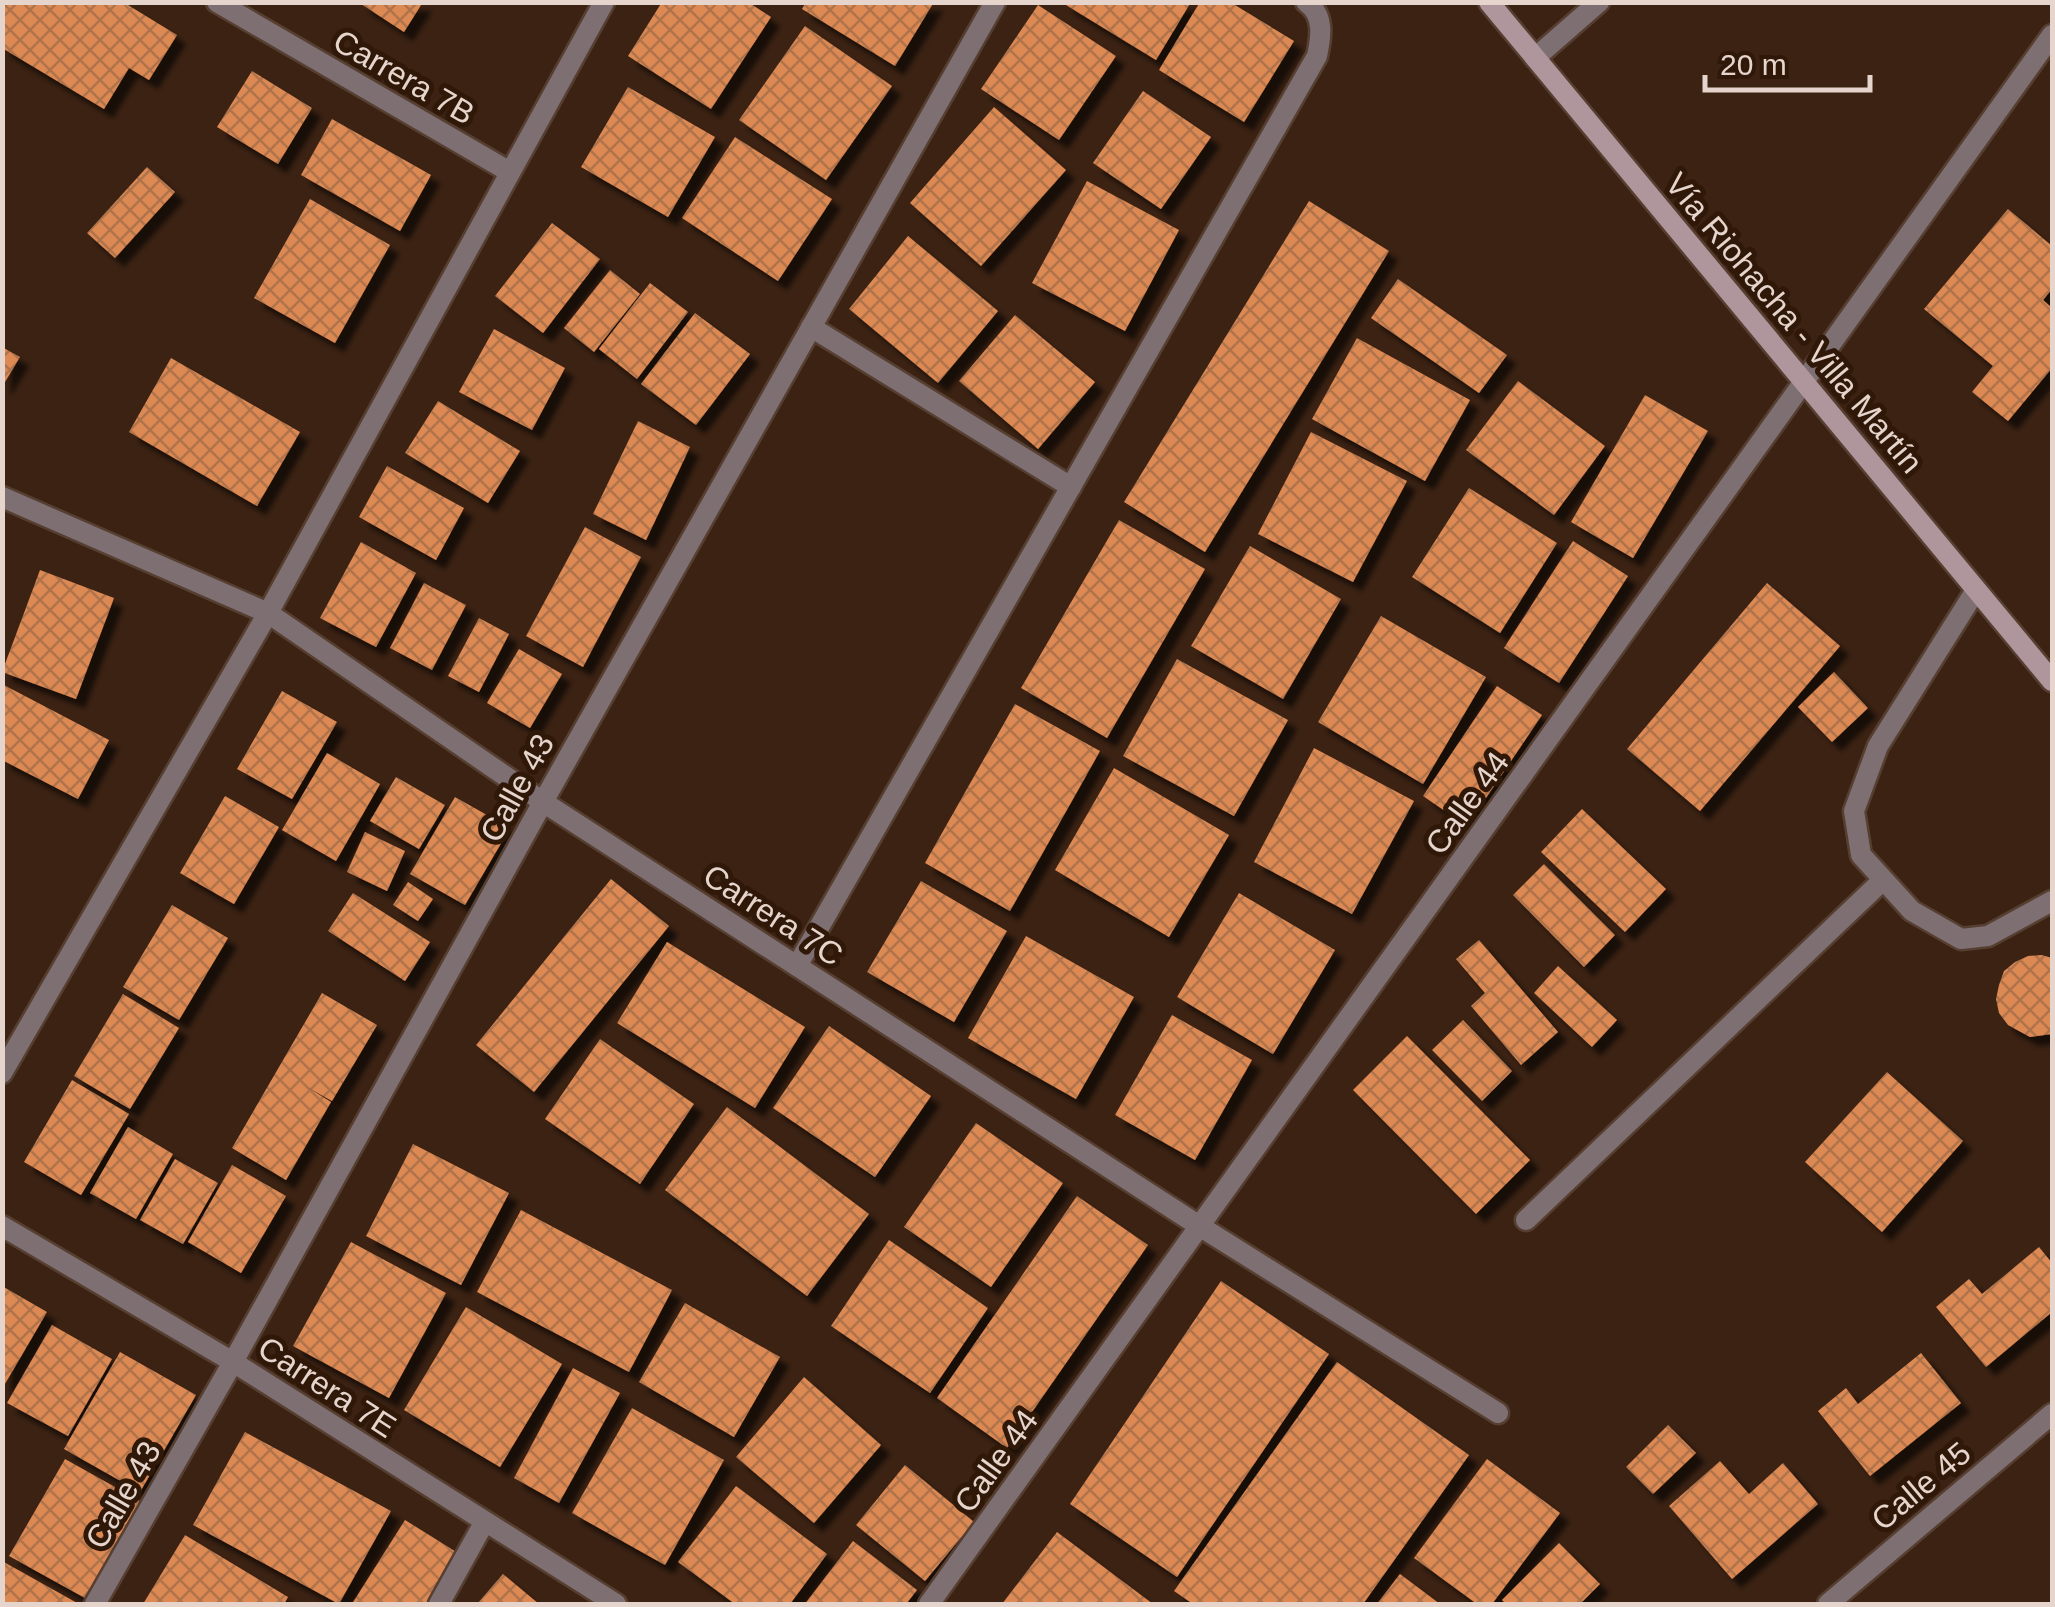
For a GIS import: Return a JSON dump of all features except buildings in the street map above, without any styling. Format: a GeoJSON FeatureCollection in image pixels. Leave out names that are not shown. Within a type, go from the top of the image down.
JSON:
{"type":"FeatureCollection","features":[{"type":"Feature","properties":{"kind":"main road","name":"Vía Riohacha - Villa Martín"},"geometry":{"type":"LineString","coordinates":[[1489,2],[2052,681]]}},
{"type":"Feature","properties":{"kind":"street","name":"Carrera 7B"},"geometry":{"type":"LineString","coordinates":[[217,2],[510,172]]}},
{"type":"Feature","properties":{"kind":"street"},"geometry":{"type":"LineString","coordinates":[[2,1073],[268,613],[604,2]]}},
{"type":"Feature","properties":{"kind":"street","name":"Calle 43"},"geometry":{"type":"LineString","coordinates":[[96,1604],[995,2]]}},
{"type":"Feature","properties":{"kind":"street"},"geometry":{"type":"LineString","coordinates":[[797,966],[1317,56],[1322,30],[1313,7],[1306,2]]}},
{"type":"Feature","properties":{"kind":"street"},"geometry":{"type":"LineString","coordinates":[[1535,58],[1599,2]]}},
{"type":"Feature","properties":{"kind":"street","name":"Calle 44"},"geometry":{"type":"LineString","coordinates":[[929,1604],[2052,35]]}},
{"type":"Feature","properties":{"kind":"street"},"geometry":{"type":"LineString","coordinates":[[811,327],[1071,487]]}},
{"type":"Feature","properties":{"kind":"street","name":"Carrera 7C"},"geometry":{"type":"LineString","coordinates":[[2,497],[268,613],[543,802],[1201,1228],[1498,1413]]}},
{"type":"Feature","properties":{"kind":"street"},"geometry":{"type":"LineString","coordinates":[[1976,590],[1878,746],[1854,810],[1862,855],[1912,911],[1961,939],[1988,936],[2052,902]]}},
{"type":"Feature","properties":{"kind":"street"},"geometry":{"type":"LineString","coordinates":[[1526,1220],[1883,880]]}},
{"type":"Feature","properties":{"kind":"street","name":"Carrera 7E"},"geometry":{"type":"LineString","coordinates":[[2,1226],[233,1362],[616,1604]]}},
{"type":"Feature","properties":{"kind":"street","name":"Calle 45"},"geometry":{"type":"LineString","coordinates":[[1828,1604],[2052,1414]]}},
{"type":"Feature","properties":{"kind":"street"},"geometry":{"type":"LineString","coordinates":[[439,1604],[484,1523]]}}]}
